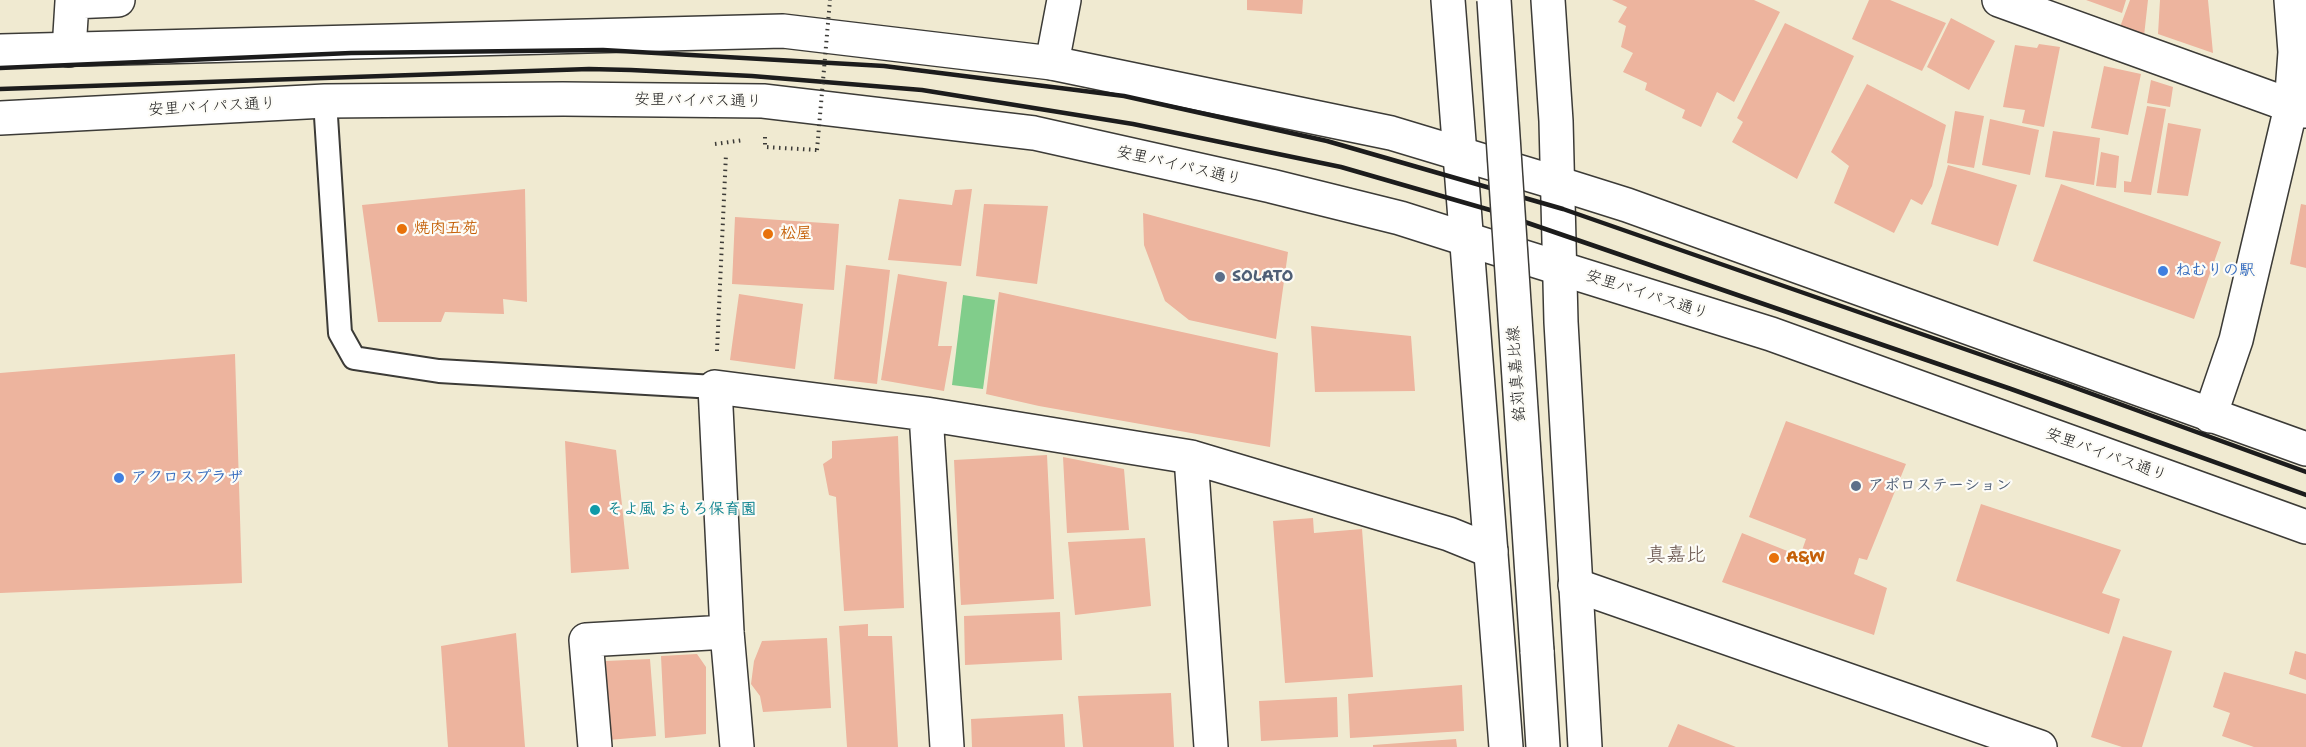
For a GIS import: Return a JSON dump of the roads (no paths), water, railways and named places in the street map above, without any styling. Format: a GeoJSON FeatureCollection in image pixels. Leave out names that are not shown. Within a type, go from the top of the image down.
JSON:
{"type":"FeatureCollection","features":[{"type":"Feature","properties":{"kind":"main road"},"geometry":{"type":"LineString","coordinates":[[69,50],[60,1],[118,0]]}},
{"type":"Feature","properties":{"kind":"main road"},"geometry":{"type":"LineString","coordinates":[[1052,63],[1064,0]]}},
{"type":"Feature","properties":{"kind":"main road"},"geometry":{"type":"LineString","coordinates":[[1448,0],[1506,747]]}},
{"type":"Feature","properties":{"kind":"main road","name":"銘苅真嘉比線"},"geometry":{"type":"LineString","coordinates":[[1494,0],[1543,747]]}},
{"type":"Feature","properties":{"kind":"main road"},"geometry":{"type":"LineString","coordinates":[[1548,0],[1575,585],[1586,747]]}},
{"type":"Feature","properties":{"kind":"main road"},"geometry":{"type":"LineString","coordinates":[[2001,0],[2298,109]]}},
{"type":"Feature","properties":{"kind":"main road"},"geometry":{"type":"LineString","coordinates":[[2210,416],[2236,340],[2298,109],[2291,0]]}},
{"type":"Feature","properties":{"kind":"main road"},"geometry":{"type":"LineString","coordinates":[[0,51],[783,31],[1052,63],[1382,132],[1557,183],[1627,205],[2306,449]]}},
{"type":"Feature","properties":{"kind":"main road","name":"安里バイパス通り"},"geometry":{"type":"LineString","coordinates":[[0,118],[324,102],[563,99],[763,101],[1034,133],[1271,186],[1400,218],[1771,334],[2306,527]]}},
{"type":"Feature","properties":{"kind":"main road"},"geometry":{"type":"LineString","coordinates":[[737,747],[727,632],[715,387],[926,414],[1191,457],[1449,534],[1491,551]]}},
{"type":"Feature","properties":{"kind":"main road"},"geometry":{"type":"LineString","coordinates":[[926,414],[947,747]]}},
{"type":"Feature","properties":{"kind":"main road"},"geometry":{"type":"LineString","coordinates":[[1191,457],[1211,747]]}},
{"type":"Feature","properties":{"kind":"main road"},"geometry":{"type":"LineString","coordinates":[[1575,585],[2040,747]]}},
{"type":"Feature","properties":{"kind":"main road"},"geometry":{"type":"LineString","coordinates":[[595,747],[586,640],[727,632]]}},
{"type":"Feature","properties":{"kind":"lane"},"geometry":{"type":"LineString","coordinates":[[324,102],[340,333],[354,358],[439,371],[715,387]]}},
{"type":"Feature","properties":{"kind":"railway"},"geometry":{"type":"LineString","coordinates":[[0,68],[351,53],[603,50],[884,66],[1124,96],[1327,141],[1563,209],[2062,383],[2306,472]]}},
{"type":"Feature","properties":{"kind":"railway"},"geometry":{"type":"LineString","coordinates":[[0,89],[589,69],[631,70],[752,76],[922,90],[1133,124],[1341,167],[1490,210],[2011,389],[2306,495]]}},
{"type":"Feature","properties":{"kind":"place","name":"焼肉五苑"},"geometry":{"type":"Point","coordinates":[402,229]}},
{"type":"Feature","properties":{"kind":"place","name":"松屋"},"geometry":{"type":"Point","coordinates":[768,234]}},
{"type":"Feature","properties":{"kind":"place","name":"ねむりの駅"},"geometry":{"type":"Point","coordinates":[2163,271]}},
{"type":"Feature","properties":{"kind":"place","name":"SOLATO"},"geometry":{"type":"Point","coordinates":[1220,277]}},
{"type":"Feature","properties":{"kind":"place","name":"アクロスプラザ"},"geometry":{"type":"Point","coordinates":[119,478]}},
{"type":"Feature","properties":{"kind":"place","name":"アポロステーション"},"geometry":{"type":"Point","coordinates":[1856,486]}},
{"type":"Feature","properties":{"kind":"place","name":"そよ風 おもろ保育園"},"geometry":{"type":"Point","coordinates":[595,510]}},
{"type":"Feature","properties":{"kind":"place","name":"A&W"},"geometry":{"type":"Point","coordinates":[1774,558]}},
{"type":"Feature","properties":{"kind":"district","name":"真嘉比"},"geometry":{"type":"Point","coordinates":[1676,556]}}]}
